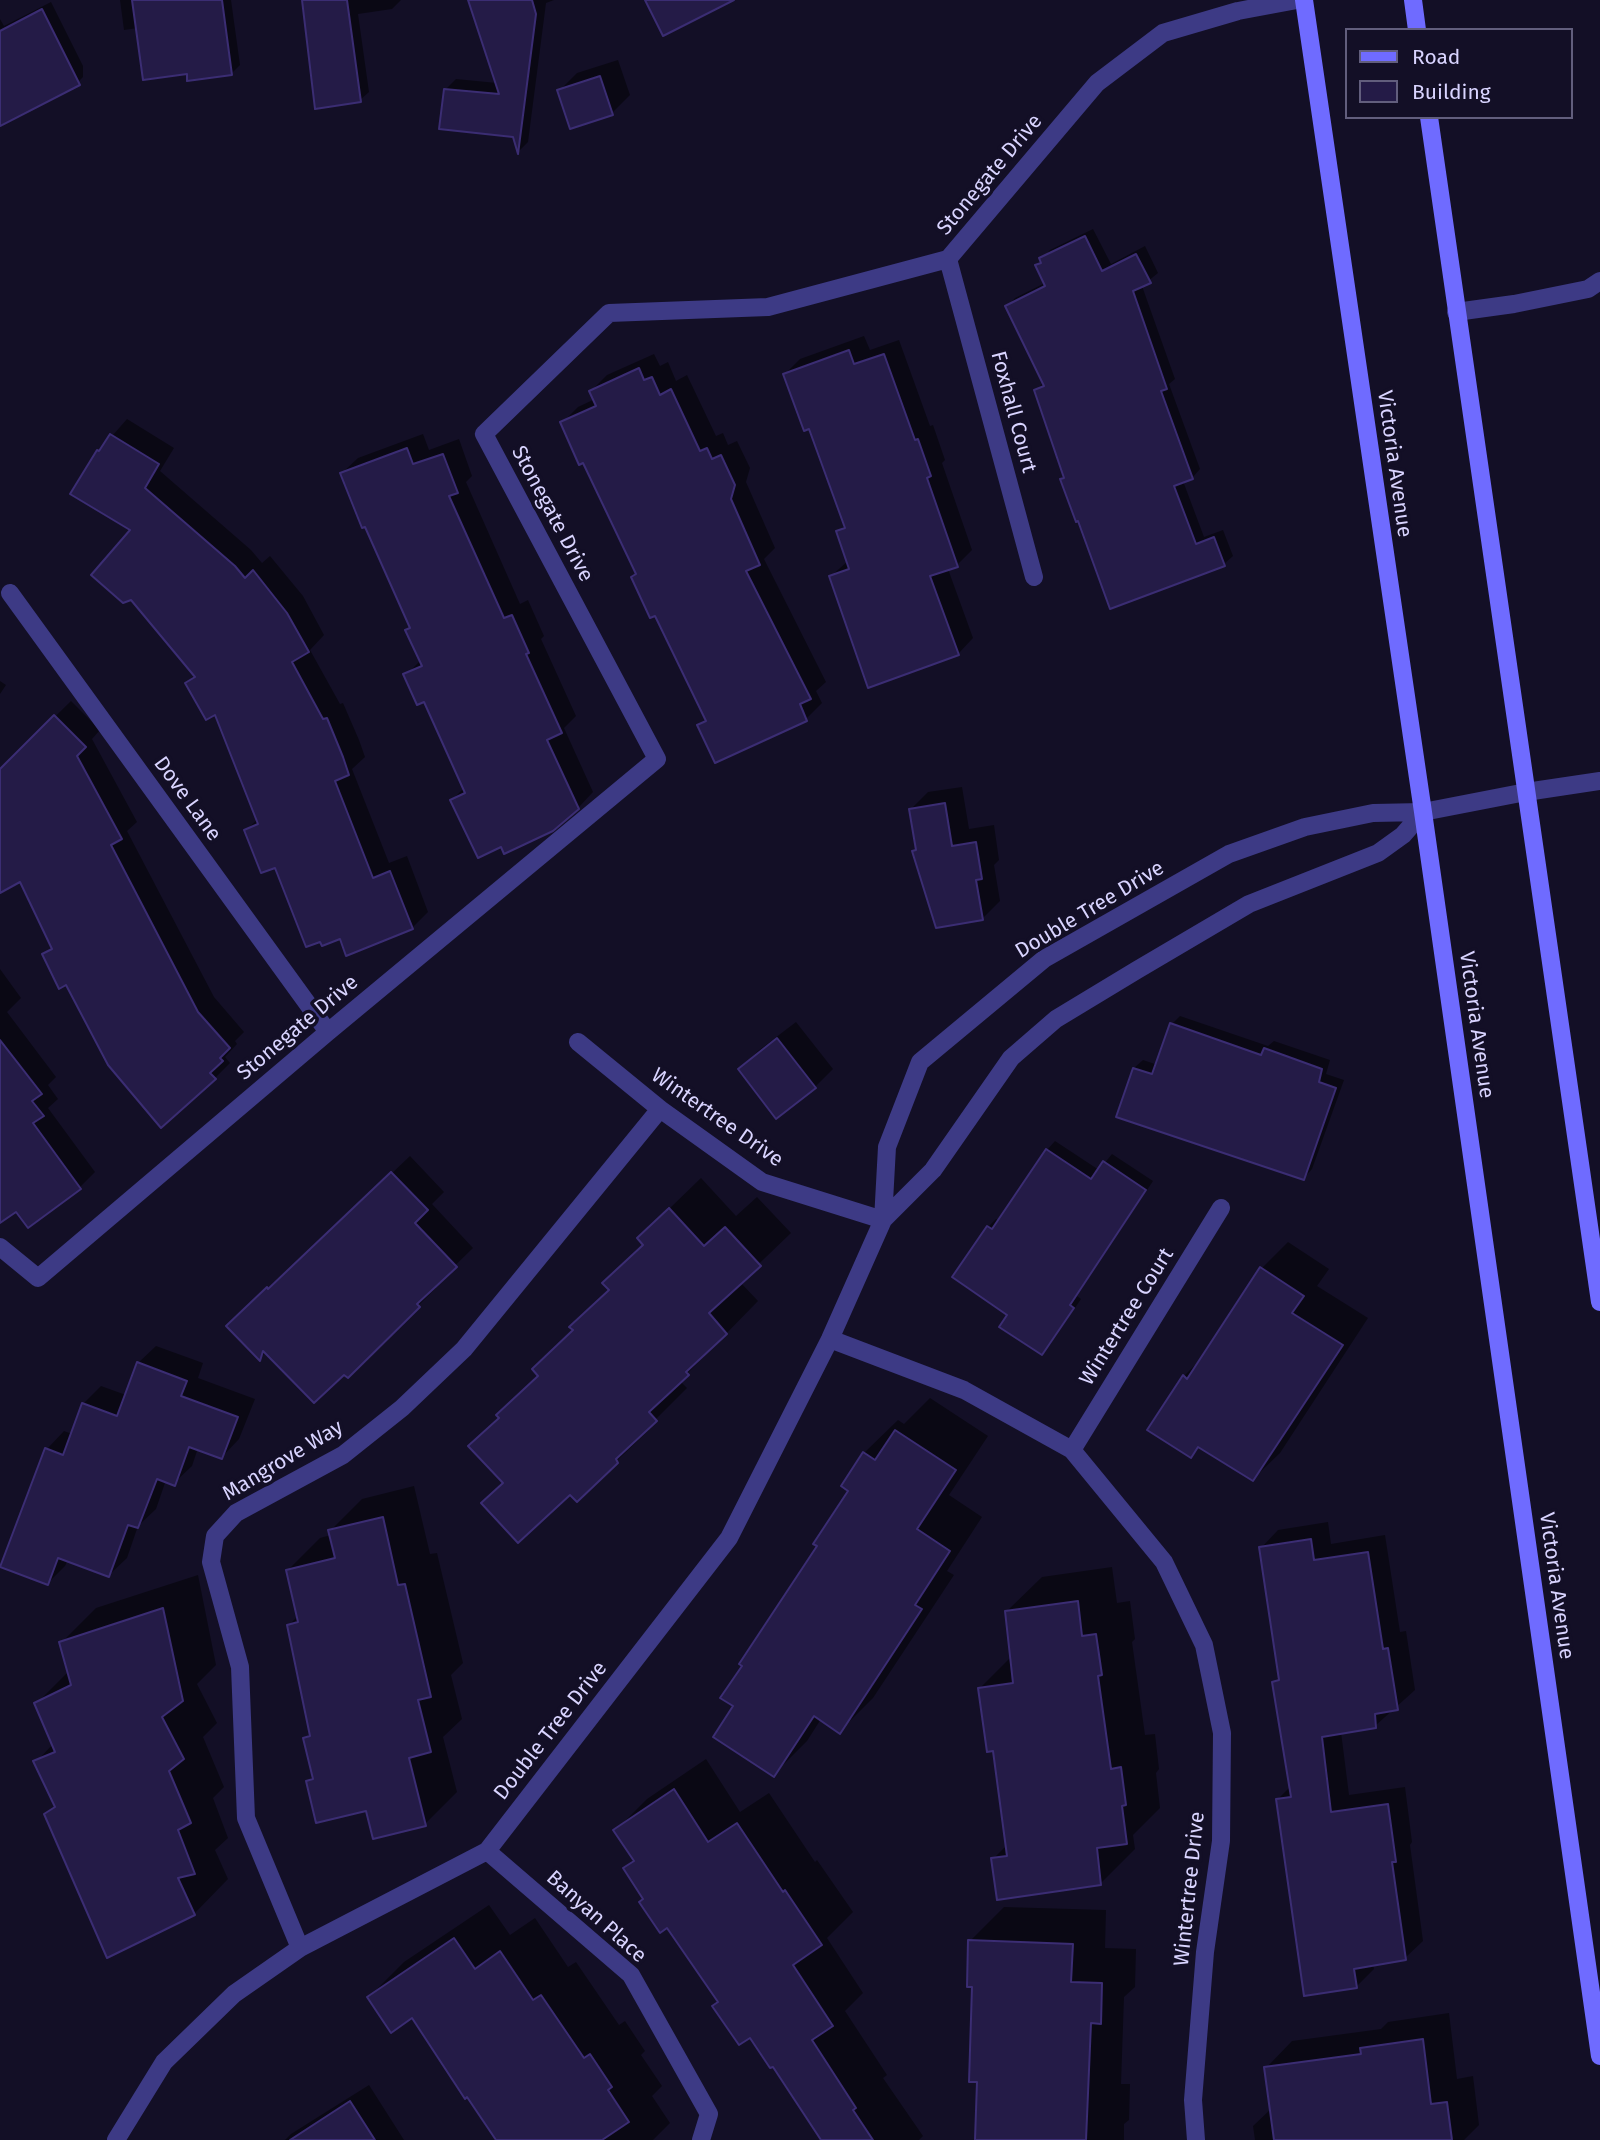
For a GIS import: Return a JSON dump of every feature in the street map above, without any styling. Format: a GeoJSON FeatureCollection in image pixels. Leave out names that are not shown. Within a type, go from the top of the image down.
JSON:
{"type":"FeatureCollection","features":[{"type":"Feature","properties":{"kind":"main road","name":"Victoria Avenue"},"geometry":{"type":"LineString","coordinates":[[1304,0],[1600,2056]]}},
{"type":"Feature","properties":{"kind":"main road"},"geometry":{"type":"LineString","coordinates":[[1413,0],[1417,28]]}},
{"type":"Feature","properties":{"kind":"main road"},"geometry":{"type":"LineString","coordinates":[[1429,119],[1600,1303]]}},
{"type":"Feature","properties":{"kind":"street","name":"Stonegate Drive"},"geometry":{"type":"LineString","coordinates":[[0,1247],[38,1279],[328,1032],[657,759],[484,434],[609,313],[768,307],[948,259],[1097,83],[1163,33],[1238,10],[1297,0]]}},
{"type":"Feature","properties":{"kind":"street","name":"Foxhall Court"},"geometry":{"type":"LineString","coordinates":[[948,259],[1034,577]]}},
{"type":"Feature","properties":{"kind":"street"},"geometry":{"type":"LineString","coordinates":[[1456,312],[1588,289],[1600,281]]}},
{"type":"Feature","properties":{"kind":"street","name":"Dove Lane"},"geometry":{"type":"LineString","coordinates":[[10,593],[328,1032]]}},
{"type":"Feature","properties":{"kind":"street","name":"Double Tree Drive"},"geometry":{"type":"LineString","coordinates":[[116,2140],[164,2062],[234,1994],[300,1948],[487,1852],[729,1538],[830,1339],[883,1220],[887,1147],[920,1062],[1044,959],[1229,854],[1305,827],[1373,813],[1423,812],[1600,780]]}},
{"type":"Feature","properties":{"kind":"street","name":"Double Tree Drive"},"geometry":{"type":"LineString","coordinates":[[883,1220],[933,1170],[1011,1058],[1056,1019],[1249,904],[1378,853],[1403,835],[1423,812]]}},
{"type":"Feature","properties":{"kind":"street","name":"Wintertree Drive"},"geometry":{"type":"LineString","coordinates":[[578,1042],[660,1109],[762,1182],[883,1220]]}},
{"type":"Feature","properties":{"kind":"street","name":"Mangrove Way"},"geometry":{"type":"LineString","coordinates":[[300,1948],[246,1818],[240,1667],[211,1562],[215,1536],[236,1513],[343,1455],[402,1408],[464,1349],[660,1109]]}},
{"type":"Feature","properties":{"kind":"street","name":"Wintertree Court"},"geometry":{"type":"LineString","coordinates":[[1072,1450],[1222,1208]]}},
{"type":"Feature","properties":{"kind":"street","name":"Wintertree Drive"},"geometry":{"type":"LineString","coordinates":[[830,1339],[964,1390],[1072,1450],[1164,1562],[1204,1645],[1222,1733],[1221,1841],[1205,1952],[1193,2100],[1196,2140]]}},
{"type":"Feature","properties":{"kind":"street","name":"Banyan Place"},"geometry":{"type":"LineString","coordinates":[[487,1852],[631,1975],[709,2114],[701,2140]]}},
{"type":"Feature","properties":{"kind":"building"},"geometry":{"type":"Polygon","coordinates":[[[132,0],[222,0],[232,75],[187,81],[187,74],[143,80],[132,0]]]}},
{"type":"Feature","properties":{"kind":"building"},"geometry":{"type":"Polygon","coordinates":[[[302,0],[347,0],[361,102],[315,109],[302,0]]]}},
{"type":"Feature","properties":{"kind":"building"},"geometry":{"type":"Polygon","coordinates":[[[468,0],[532,0],[536,14],[518,154],[513,137],[439,129],[444,89],[499,94],[468,0]]]}},
{"type":"Feature","properties":{"kind":"building"},"geometry":{"type":"Polygon","coordinates":[[[645,0],[734,0],[663,36],[645,0]]]}},
{"type":"Feature","properties":{"kind":"building"},"geometry":{"type":"Polygon","coordinates":[[[42,9],[80,85],[0,126],[0,31],[42,9]]]}},
{"type":"Feature","properties":{"kind":"building"},"geometry":{"type":"Polygon","coordinates":[[[600,76],[613,115],[570,129],[557,90],[600,76]]]}},
{"type":"Feature","properties":{"kind":"building"},"geometry":{"type":"Polygon","coordinates":[[[1085,236],[1102,271],[1136,254],[1151,283],[1133,291],[1167,389],[1161,391],[1193,479],[1174,486],[1196,544],[1214,537],[1225,566],[1110,609],[1060,479],[1064,478],[1034,390],[1044,386],[1005,306],[1045,286],[1035,265],[1041,263],[1039,258],[1085,236]]]}},
{"type":"Feature","properties":{"kind":"building"},"geometry":{"type":"Polygon","coordinates":[[[849,350],[854,364],[884,354],[931,476],[927,478],[958,567],[930,576],[959,655],[868,688],[829,576],[849,569],[836,531],[845,528],[809,429],[804,431],[783,374],[849,350]]]}},
{"type":"Feature","properties":{"kind":"building"},"geometry":{"type":"Polygon","coordinates":[[[639,368],[644,380],[652,377],[660,395],[671,389],[700,451],[707,448],[712,459],[721,455],[735,485],[731,499],[760,565],[746,571],[811,699],[800,704],[807,721],[715,763],[697,725],[706,721],[655,616],[650,618],[631,577],[636,574],[583,463],[579,465],[560,422],[596,406],[589,391],[639,368]]]}},
{"type":"Feature","properties":{"kind":"building"},"geometry":{"type":"Polygon","coordinates":[[[110,434],[159,464],[145,488],[235,566],[245,578],[253,570],[287,613],[309,652],[292,662],[323,719],[327,718],[343,757],[349,775],[335,781],[373,878],[390,871],[413,929],[346,956],[340,939],[322,946],[320,942],[306,947],[275,868],[261,873],[244,830],[258,824],[215,715],[206,720],[185,683],[195,677],[131,600],[123,603],[91,575],[130,530],[70,494],[110,434]]]}},
{"type":"Feature","properties":{"kind":"building"},"geometry":{"type":"Polygon","coordinates":[[[407,448],[413,464],[443,454],[458,493],[449,496],[504,618],[512,615],[529,653],[526,654],[562,733],[547,740],[579,809],[553,831],[504,854],[501,847],[478,858],[450,800],[465,793],[424,702],[417,705],[403,674],[422,666],[405,630],[410,628],[365,527],[362,528],[340,473],[407,448]]]}},
{"type":"Feature","properties":{"kind":"building"},"geometry":{"type":"Polygon","coordinates":[[[54,715],[86,747],[77,756],[122,839],[111,845],[198,1012],[230,1048],[220,1058],[223,1061],[210,1073],[216,1079],[161,1128],[108,1065],[66,985],[59,989],[42,954],[52,949],[20,882],[0,893],[0,769],[54,715]]]}},
{"type":"Feature","properties":{"kind":"building"},"geometry":{"type":"Polygon","coordinates":[[[945,803],[952,846],[976,842],[982,879],[976,880],[983,920],[936,928],[912,851],[916,850],[909,809],[945,803]]]}},
{"type":"Feature","properties":{"kind":"building"},"geometry":{"type":"Polygon","coordinates":[[[1170,1023],[1261,1055],[1264,1048],[1322,1069],[1319,1082],[1336,1088],[1304,1180],[1116,1117],[1133,1068],[1152,1074],[1170,1023]]]}},
{"type":"Feature","properties":{"kind":"building"},"geometry":{"type":"Polygon","coordinates":[[[777,1038],[816,1088],[776,1119],[738,1069],[777,1038]]]}},
{"type":"Feature","properties":{"kind":"building"},"geometry":{"type":"Polygon","coordinates":[[[0,1040],[42,1094],[32,1101],[44,1116],[33,1123],[81,1189],[28,1228],[16,1212],[0,1223],[0,1040]]]}},
{"type":"Feature","properties":{"kind":"building"},"geometry":{"type":"Polygon","coordinates":[[[1046,1149],[1091,1179],[1103,1161],[1146,1190],[1070,1305],[1074,1308],[1042,1355],[999,1327],[1007,1315],[952,1277],[987,1226],[992,1229],[1046,1149]]]}},
{"type":"Feature","properties":{"kind":"building"},"geometry":{"type":"Polygon","coordinates":[[[391,1172],[428,1210],[415,1223],[457,1267],[417,1304],[420,1307],[348,1378],[344,1375],[314,1403],[263,1351],[260,1361],[226,1326],[391,1172]]]}},
{"type":"Feature","properties":{"kind":"building"},"geometry":{"type":"Polygon","coordinates":[[[669,1208],[704,1246],[725,1227],[761,1266],[709,1313],[727,1334],[686,1372],[689,1375],[649,1412],[657,1421],[616,1459],[618,1463],[577,1502],[570,1495],[518,1543],[481,1503],[503,1483],[468,1446],[499,1418],[496,1415],[538,1376],[532,1369],[573,1330],[569,1327],[609,1290],[602,1283],[643,1245],[637,1238],[669,1208]]]}},
{"type":"Feature","properties":{"kind":"building"},"geometry":{"type":"Polygon","coordinates":[[[1260,1267],[1304,1296],[1292,1313],[1343,1345],[1253,1481],[1198,1447],[1191,1458],[1147,1430],[1183,1375],[1187,1379],[1260,1267]]]}},
{"type":"Feature","properties":{"kind":"building"},"geometry":{"type":"Polygon","coordinates":[[[137,1362],[187,1381],[181,1396],[238,1417],[222,1459],[189,1447],[175,1486],[157,1479],[138,1528],[128,1525],[109,1577],[58,1558],[48,1585],[0,1567],[45,1448],[63,1455],[82,1403],[117,1416],[137,1362]]]}},
{"type":"Feature","properties":{"kind":"building"},"geometry":{"type":"Polygon","coordinates":[[[895,1430],[956,1470],[917,1529],[950,1551],[915,1605],[922,1609],[840,1734],[814,1716],[774,1777],[713,1737],[733,1706],[720,1698],[742,1666],[739,1664],[817,1546],[813,1544],[848,1491],[841,1486],[863,1452],[875,1460],[895,1430]]]}},
{"type":"Feature","properties":{"kind":"building"},"geometry":{"type":"Polygon","coordinates":[[[383,1517],[398,1585],[405,1584],[431,1697],[418,1700],[431,1752],[409,1758],[426,1826],[373,1839],[366,1811],[316,1823],[306,1781],[313,1779],[303,1738],[310,1736],[287,1625],[298,1622],[286,1570],[335,1558],[328,1530],[383,1517]]]}},
{"type":"Feature","properties":{"kind":"building"},"geometry":{"type":"Polygon","coordinates":[[[1311,1539],[1314,1560],[1368,1552],[1383,1649],[1388,1648],[1398,1710],[1375,1714],[1376,1728],[1322,1737],[1331,1812],[1388,1804],[1396,1862],[1392,1862],[1406,1960],[1354,1969],[1357,1988],[1304,1996],[1276,1799],[1291,1797],[1272,1682],[1279,1680],[1259,1547],[1311,1539]]]}},
{"type":"Feature","properties":{"kind":"building"},"geometry":{"type":"Polygon","coordinates":[[[1078,1601],[1082,1636],[1096,1634],[1102,1675],[1098,1676],[1111,1769],[1121,1767],[1127,1844],[1097,1848],[1101,1885],[997,1900],[991,1858],[1007,1856],[993,1751],[987,1752],[978,1688],[1013,1683],[1005,1611],[1078,1601]]]}},
{"type":"Feature","properties":{"kind":"building"},"geometry":{"type":"Polygon","coordinates":[[[163,1608],[183,1701],[162,1717],[184,1759],[169,1771],[191,1823],[178,1830],[195,1874],[178,1878],[195,1915],[107,1958],[44,1814],[55,1807],[33,1761],[55,1752],[34,1703],[71,1685],[59,1642],[163,1608]]]}},
{"type":"Feature","properties":{"kind":"building"},"geometry":{"type":"Polygon","coordinates":[[[674,1789],[708,1842],[737,1823],[822,1945],[793,1965],[833,2026],[812,2040],[856,2108],[853,2110],[873,2140],[821,2140],[773,2067],[770,2068],[750,2038],[739,2045],[712,2006],[718,2002],[667,1928],[660,1933],[639,1902],[643,1899],[623,1868],[634,1861],[613,1830],[674,1789]]]}},
{"type":"Feature","properties":{"kind":"building"},"geometry":{"type":"Polygon","coordinates":[[[454,1938],[475,1969],[500,1951],[533,2000],[541,1995],[584,2058],[590,2054],[612,2087],[608,2090],[629,2122],[602,2140],[496,2140],[467,2097],[465,2099],[412,2018],[391,2033],[367,1997],[454,1938]]]}},
{"type":"Feature","properties":{"kind":"building"},"geometry":{"type":"Polygon","coordinates":[[[968,1940],[1073,1944],[1071,1982],[1102,1983],[1101,2024],[1091,2023],[1086,2140],[975,2140],[977,2082],[969,2082],[972,1987],[967,1987],[968,1940]]]}},
{"type":"Feature","properties":{"kind":"building"},"geometry":{"type":"Polygon","coordinates":[[[1423,2039],[1431,2104],[1447,2102],[1452,2140],[1274,2140],[1264,2067],[1361,2054],[1360,2048],[1423,2039]]]}},
{"type":"Feature","properties":{"kind":"building"},"geometry":{"type":"Polygon","coordinates":[[[350,2101],[375,2140],[290,2140],[350,2101]]]}}]}
